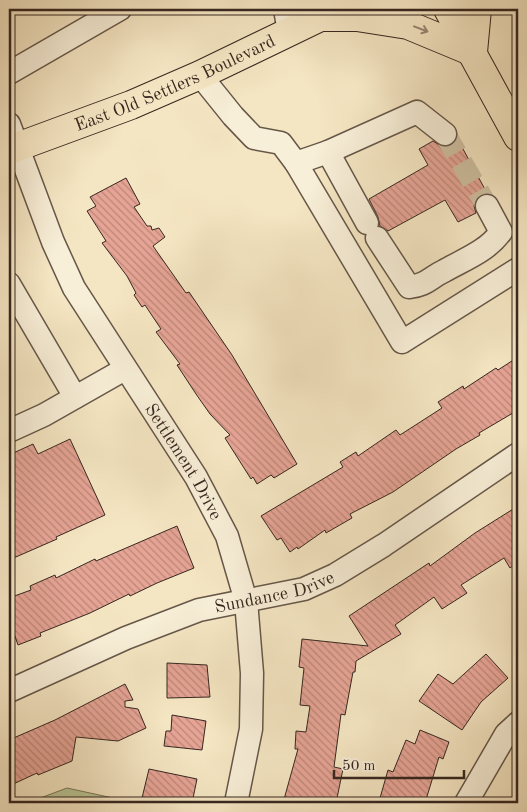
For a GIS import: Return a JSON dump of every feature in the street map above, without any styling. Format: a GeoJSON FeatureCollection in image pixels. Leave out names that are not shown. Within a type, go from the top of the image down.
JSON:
{"type":"FeatureCollection","features":[{"type":"Feature","properties":{"kind":"main road"},"geometry":{"type":"LineString","coordinates":[[448,9],[518,137]]}},
{"type":"Feature","properties":{"kind":"main road"},"geometry":{"type":"LineString","coordinates":[[473,52],[477,9]]}},
{"type":"Feature","properties":{"kind":"main road"},"geometry":{"type":"LineString","coordinates":[[328,11],[408,25],[473,52]]}},
{"type":"Feature","properties":{"kind":"main road","name":"East Old Settlers Boulevard"},"geometry":{"type":"LineString","coordinates":[[11,140],[131,105],[200,75],[287,20],[328,11]]}},
{"type":"Feature","properties":{"kind":"street"},"geometry":{"type":"LineString","coordinates":[[9,73],[120,9]]}},
{"type":"Feature","properties":{"kind":"street"},"geometry":{"type":"LineString","coordinates":[[200,75],[233,116],[254,138],[281,143],[296,163],[402,342],[518,269]]}},
{"type":"Feature","properties":{"kind":"street"},"geometry":{"type":"LineString","coordinates":[[296,163],[328,152],[418,112],[445,134]]}},
{"type":"Feature","properties":{"kind":"street","name":"Settlement Drive"},"geometry":{"type":"LineString","coordinates":[[11,140],[74,288],[196,477],[227,536],[246,601],[252,673],[251,729],[236,803]]}},
{"type":"Feature","properties":{"kind":"street"},"geometry":{"type":"LineString","coordinates":[[328,152],[372,230],[410,287],[421,286],[443,271],[472,258],[493,243],[501,232],[487,206]]}},
{"type":"Feature","properties":{"kind":"street"},"geometry":{"type":"LineString","coordinates":[[9,284],[75,398]]}},
{"type":"Feature","properties":{"kind":"street"},"geometry":{"type":"LineString","coordinates":[[9,431],[44,415],[126,369]]}},
{"type":"Feature","properties":{"kind":"street","name":"Sundance Drive"},"geometry":{"type":"LineString","coordinates":[[9,691],[126,638],[199,610],[304,589],[335,575],[384,545],[518,454]]}},
{"type":"Feature","properties":{"kind":"street"},"geometry":{"type":"LineString","coordinates":[[466,803],[506,734],[518,723]]}},
{"type":"Feature","properties":{"kind":"green space"},"geometry":{"type":"Polygon","coordinates":[[[67,788],[136,803],[27,803],[67,788]]]}},
{"type":"Feature","properties":{"kind":"building"},"geometry":{"type":"Polygon","coordinates":[[[457,138],[487,193],[480,195],[476,200],[474,206],[476,213],[458,222],[445,200],[388,231],[380,226],[378,217],[369,199],[428,165],[419,149],[433,141],[443,147],[449,146],[457,138]]]}},
{"type":"Feature","properties":{"kind":"building"},"geometry":{"type":"Polygon","coordinates":[[[126,178],[140,204],[134,207],[147,226],[151,226],[152,230],[159,228],[165,237],[153,246],[186,293],[189,292],[232,355],[297,464],[274,478],[271,475],[257,484],[253,477],[251,479],[225,438],[230,435],[210,414],[196,394],[177,365],[180,364],[156,332],[161,329],[145,305],[142,307],[134,295],[136,293],[127,276],[102,243],[106,241],[87,211],[96,206],[90,197],[126,178]]]}},
{"type":"Feature","properties":{"kind":"building"},"geometry":{"type":"Polygon","coordinates":[[[518,357],[518,410],[479,433],[480,435],[393,492],[350,514],[352,518],[326,533],[325,530],[298,549],[297,547],[290,552],[281,538],[277,540],[261,516],[343,467],[340,462],[356,452],[358,456],[396,430],[400,435],[442,408],[438,402],[463,386],[464,389],[496,368],[498,370],[518,357]]]}},
{"type":"Feature","properties":{"kind":"building"},"geometry":{"type":"Polygon","coordinates":[[[70,439],[105,515],[9,560],[9,537],[14,534],[9,524],[9,455],[33,444],[38,454],[70,439]]]}},
{"type":"Feature","properties":{"kind":"building"},"geometry":{"type":"Polygon","coordinates":[[[518,506],[518,562],[510,568],[504,558],[461,585],[467,593],[442,609],[434,597],[395,625],[401,634],[356,661],[345,715],[341,714],[334,767],[343,769],[336,803],[283,803],[298,749],[295,749],[296,731],[306,732],[310,706],[300,705],[304,668],[299,667],[302,639],[368,646],[349,616],[429,563],[430,566],[475,533],[518,506]]]}},
{"type":"Feature","properties":{"kind":"building"},"geometry":{"type":"Polygon","coordinates":[[[177,526],[194,568],[130,596],[129,594],[90,613],[40,633],[41,636],[18,645],[9,619],[9,598],[31,590],[30,586],[55,575],[56,578],[95,559],[96,561],[177,526]]]}},
{"type":"Feature","properties":{"kind":"building"},"geometry":{"type":"Polygon","coordinates":[[[486,654],[508,678],[481,702],[462,730],[419,701],[438,674],[453,684],[486,654]]]}},
{"type":"Feature","properties":{"kind":"building"},"geometry":{"type":"Polygon","coordinates":[[[167,663],[207,665],[210,697],[167,698],[167,663]]]}},
{"type":"Feature","properties":{"kind":"building"},"geometry":{"type":"Polygon","coordinates":[[[125,684],[133,700],[125,701],[125,707],[138,709],[146,728],[118,741],[76,737],[72,761],[38,775],[37,773],[9,786],[9,740],[55,720],[125,684]]]}},
{"type":"Feature","properties":{"kind":"building"},"geometry":{"type":"Polygon","coordinates":[[[172,715],[206,721],[202,750],[164,746],[166,731],[171,731],[172,715]]]}},
{"type":"Feature","properties":{"kind":"building"},"geometry":{"type":"Polygon","coordinates":[[[420,730],[449,742],[443,759],[439,757],[425,803],[400,803],[380,798],[388,770],[393,772],[406,740],[415,744],[420,730]]]}},
{"type":"Feature","properties":{"kind":"building"},"geometry":{"type":"Polygon","coordinates":[[[149,769],[197,779],[192,803],[164,803],[142,798],[149,769]]]}},
{"type":"Feature","properties":{"kind":"tunnel"},"geometry":{"type":"LineString","coordinates":[[445,134],[487,206]]}}]}
